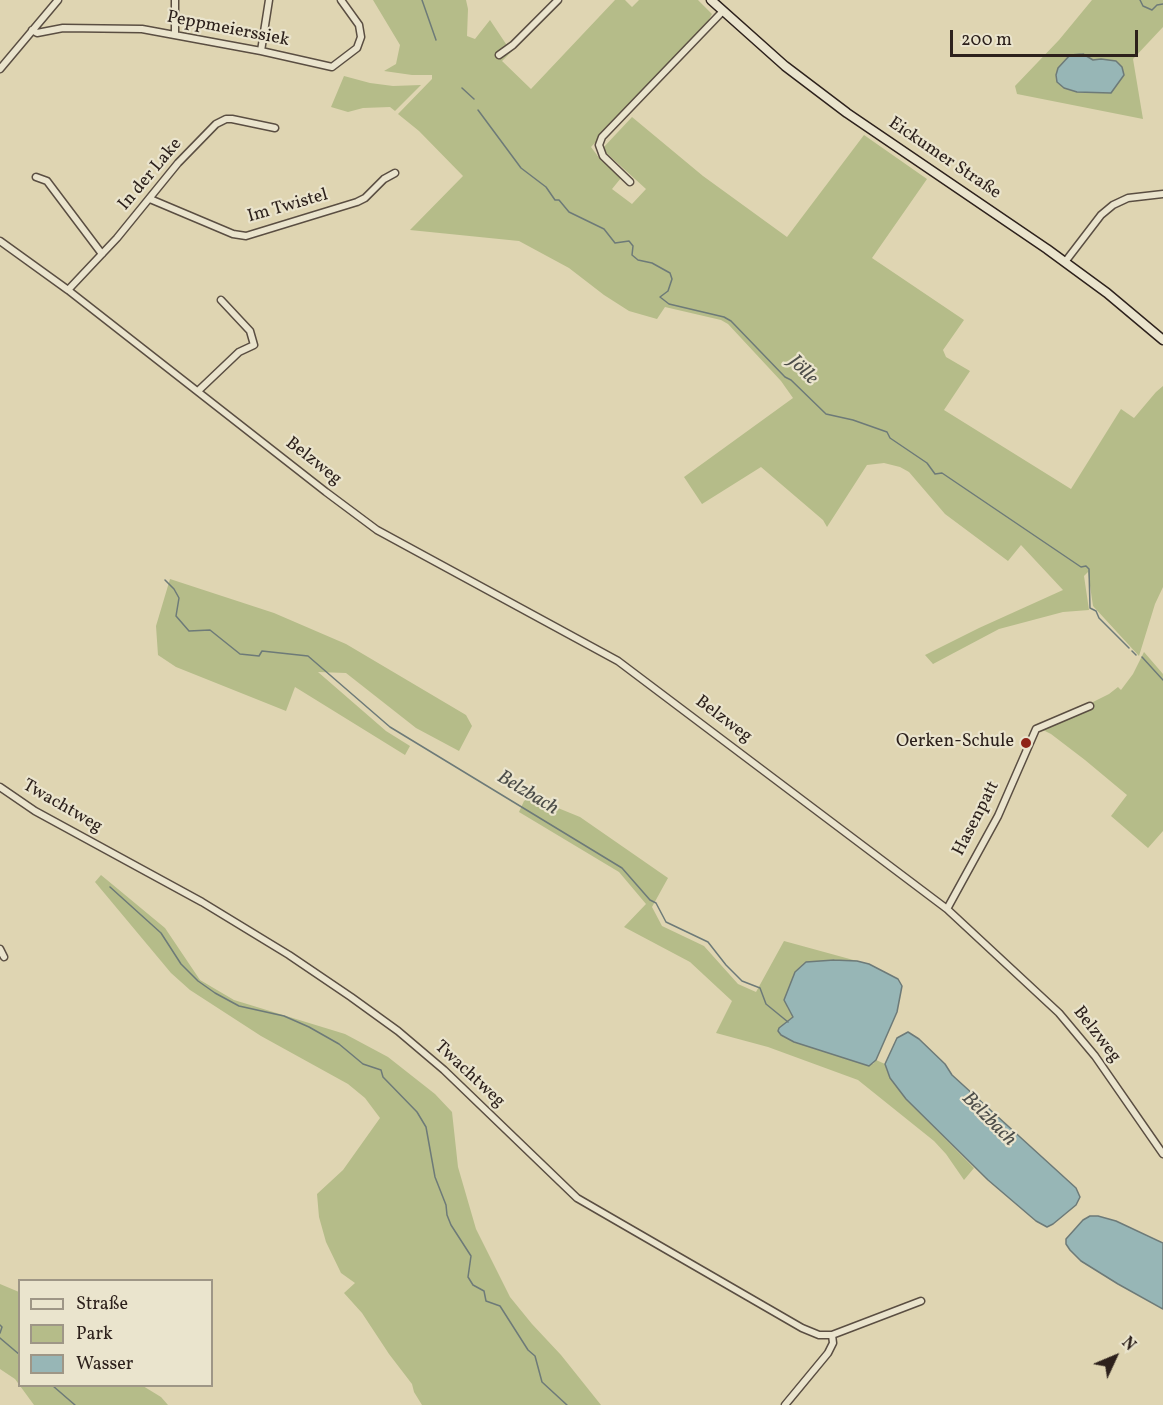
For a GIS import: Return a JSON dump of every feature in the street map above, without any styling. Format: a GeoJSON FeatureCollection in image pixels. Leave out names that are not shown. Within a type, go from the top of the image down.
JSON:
{"type":"FeatureCollection","features":[{"type":"Feature","properties":{"kind":"main road","name":"Eickumer Straße"},"geometry":{"type":"LineString","coordinates":[[711,0],[785,66],[847,113],[1065,262],[1107,293],[1163,340]]}},
{"type":"Feature","properties":{"kind":"street"},"geometry":{"type":"LineString","coordinates":[[0,69],[58,0]]}},
{"type":"Feature","properties":{"kind":"street"},"geometry":{"type":"LineString","coordinates":[[175,34],[176,0]]}},
{"type":"Feature","properties":{"kind":"street"},"geometry":{"type":"LineString","coordinates":[[261,51],[269,0]]}},
{"type":"Feature","properties":{"kind":"street","name":"Peppmeierssiek"},"geometry":{"type":"LineString","coordinates":[[32,30],[37,33],[63,28],[118,27],[175,34],[332,68],[357,48],[362,38],[359,25],[341,0]]}},
{"type":"Feature","properties":{"kind":"street"},"geometry":{"type":"LineString","coordinates":[[499,55],[513,45],[558,0]]}},
{"type":"Feature","properties":{"kind":"street"},"geometry":{"type":"LineString","coordinates":[[630,182],[603,156],[599,145],[602,137],[723,11]]}},
{"type":"Feature","properties":{"kind":"street","name":"In der Lake"},"geometry":{"type":"LineString","coordinates":[[68,290],[150,199],[178,163],[221,121],[232,119],[275,129]]}},
{"type":"Feature","properties":{"kind":"street","name":"Im Twistel"},"geometry":{"type":"LineString","coordinates":[[150,199],[233,234],[246,236],[357,202],[365,198],[384,179],[396,173]]}},
{"type":"Feature","properties":{"kind":"street"},"geometry":{"type":"LineString","coordinates":[[36,177],[47,181],[102,254]]}},
{"type":"Feature","properties":{"kind":"street"},"geometry":{"type":"LineString","coordinates":[[1065,262],[1101,216],[1113,206],[1128,198],[1163,194]]}},
{"type":"Feature","properties":{"kind":"street","name":"Belzweg"},"geometry":{"type":"LineString","coordinates":[[0,241],[68,290],[377,530],[604,653],[634,672],[947,909],[1059,1013],[1095,1056],[1163,1154]]}},
{"type":"Feature","properties":{"kind":"street"},"geometry":{"type":"LineString","coordinates":[[198,391],[239,352],[254,345],[250,331],[221,300]]}},
{"type":"Feature","properties":{"kind":"street","name":"Hasenpatt"},"geometry":{"type":"LineString","coordinates":[[947,909],[998,816],[1036,729],[1090,706]]}},
{"type":"Feature","properties":{"kind":"street","name":"Twachtweg"},"geometry":{"type":"LineString","coordinates":[[0,787],[35,811],[202,902],[289,955],[351,997],[398,1031],[444,1070],[577,1198],[802,1328],[819,1335],[832,1335]]}},
{"type":"Feature","properties":{"kind":"street"},"geometry":{"type":"LineString","coordinates":[[0,949],[4,957]]}},
{"type":"Feature","properties":{"kind":"street"},"geometry":{"type":"LineString","coordinates":[[785,1405],[828,1353],[833,1343],[832,1335],[921,1301]]}},
{"type":"Feature","properties":{"kind":"green space"},"geometry":{"type":"Polygon","coordinates":[[[373,0],[466,0],[467,36],[475,39],[490,20],[506,44],[514,49],[502,61],[531,89],[615,0],[625,0],[632,7],[639,0],[698,0],[712,14],[707,23],[591,147],[600,159],[621,178],[612,189],[632,204],[646,189],[602,149],[632,117],[703,176],[787,237],[864,135],[927,179],[872,258],[964,320],[943,350],[946,357],[970,371],[944,410],[1071,489],[1121,409],[1134,418],[1163,386],[1163,587],[1155,604],[1139,656],[1093,606],[1088,572],[1084,576],[1089,610],[1063,612],[999,629],[933,664],[925,655],[1063,590],[1021,545],[1008,561],[945,514],[909,472],[900,467],[884,463],[867,465],[827,527],[823,520],[761,467],[702,504],[684,477],[793,398],[781,381],[728,324],[721,320],[665,307],[657,319],[629,311],[569,268],[519,241],[410,230],[463,176],[419,131],[398,114],[432,79],[432,75],[384,71],[396,64],[400,45],[373,0]]]}},
{"type":"Feature","properties":{"kind":"green space"},"geometry":{"type":"Polygon","coordinates":[[[1092,0],[1163,0],[1163,27],[1133,59],[1143,119],[1017,94],[1015,86],[1059,40],[1092,0]],[[1083,54],[1077,92],[1111,93],[1093,60],[1083,54]]]}},
{"type":"Feature","properties":{"kind":"green space"},"geometry":{"type":"Polygon","coordinates":[[[344,76],[393,86],[421,85],[395,111],[390,107],[363,108],[348,112],[331,107],[344,76]]]}},
{"type":"Feature","properties":{"kind":"green space"},"geometry":{"type":"Polygon","coordinates":[[[170,579],[274,613],[346,644],[466,715],[472,726],[459,751],[416,728],[346,673],[318,672],[386,731],[410,746],[405,755],[295,687],[286,711],[176,667],[158,655],[156,626],[170,579]]]}},
{"type":"Feature","properties":{"kind":"green space"},"geometry":{"type":"Polygon","coordinates":[[[1144,652],[1163,674],[1163,831],[1148,848],[1111,816],[1127,795],[1085,760],[1041,729],[1094,708],[1093,702],[1118,687],[1121,690],[1133,674],[1144,652]]]}},
{"type":"Feature","properties":{"kind":"green space"},"geometry":{"type":"Polygon","coordinates":[[[531,797],[580,817],[668,878],[652,907],[662,926],[704,946],[738,984],[756,992],[784,941],[857,961],[806,962],[795,972],[787,1007],[793,1017],[779,1028],[781,1035],[794,1042],[873,1064],[876,1060],[885,1064],[890,1078],[906,1099],[974,1168],[964,1180],[934,1141],[858,1080],[768,1047],[716,1033],[732,1001],[690,962],[624,927],[646,904],[619,872],[519,812],[524,801],[531,797]]]}},
{"type":"Feature","properties":{"kind":"green space"},"geometry":{"type":"Polygon","coordinates":[[[101,875],[165,928],[200,980],[234,1000],[345,1034],[388,1057],[435,1094],[452,1112],[458,1167],[476,1229],[510,1297],[601,1405],[422,1405],[412,1384],[362,1313],[344,1293],[355,1283],[341,1273],[326,1242],[319,1217],[317,1194],[343,1170],[380,1118],[365,1098],[348,1084],[261,1036],[190,990],[171,973],[95,882],[101,875]]]}},
{"type":"Feature","properties":{"kind":"green space"},"geometry":{"type":"Polygon","coordinates":[[[0,1284],[18,1292],[18,1383],[0,1369],[0,1284]]]}},
{"type":"Feature","properties":{"kind":"green space"},"geometry":{"type":"Polygon","coordinates":[[[21,1387],[145,1387],[161,1397],[168,1405],[34,1405],[21,1387]]]}},
{"type":"Feature","properties":{"kind":"water"},"geometry":{"type":"Polygon","coordinates":[[[1083,54],[1093,60],[1116,61],[1122,67],[1124,75],[1111,93],[1077,92],[1064,88],[1057,82],[1058,68],[1070,55],[1083,54]]]}},
{"type":"Feature","properties":{"kind":"water"},"geometry":{"type":"Polygon","coordinates":[[[834,960],[869,964],[898,979],[902,986],[897,1012],[876,1060],[869,1066],[794,1042],[778,1031],[793,1017],[784,1000],[795,972],[806,962],[834,960]]]}},
{"type":"Feature","properties":{"kind":"water"},"geometry":{"type":"Polygon","coordinates":[[[908,1032],[919,1039],[945,1064],[952,1075],[1076,1188],[1080,1197],[1076,1205],[1047,1227],[1036,1221],[988,1180],[906,1099],[890,1078],[885,1064],[897,1038],[908,1032]]]}},
{"type":"Feature","properties":{"kind":"water"},"geometry":{"type":"Polygon","coordinates":[[[1090,1216],[1116,1221],[1163,1243],[1163,1309],[1081,1261],[1070,1250],[1066,1239],[1083,1220],[1090,1216]]]}},
{"type":"Feature","properties":{"kind":"waterway","name":"Jölle"},"geometry":{"type":"LineString","coordinates":[[422,0],[436,40]]}},
{"type":"Feature","properties":{"kind":"waterway"},"geometry":{"type":"LineString","coordinates":[[1140,0],[1143,6],[1152,10],[1157,5],[1163,4]]}},
{"type":"Feature","properties":{"kind":"waterway","name":"Jölle"},"geometry":{"type":"LineString","coordinates":[[462,88],[474,99]]}},
{"type":"Feature","properties":{"kind":"waterway","name":"Jölle"},"geometry":{"type":"LineString","coordinates":[[478,110],[521,168],[546,187],[555,200],[559,200],[569,212],[604,229],[615,243],[629,241],[633,246],[632,255],[638,260],[652,263],[670,273],[672,279],[668,291],[660,297],[669,304],[724,317],[731,321],[785,377],[826,414],[853,420],[887,432],[890,438],[927,463],[935,474],[942,473],[1081,567],[1086,566],[1089,569],[1090,608],[1096,611],[1099,618],[1129,648]]}},
{"type":"Feature","properties":{"kind":"waterway","name":"Belzbach"},"geometry":{"type":"LineString","coordinates":[[165,580],[179,598],[176,616],[189,631],[210,630],[240,654],[259,656],[262,651],[308,656],[390,727],[622,868],[650,900],[656,903],[666,922],[708,942],[742,981],[760,988],[766,1004],[788,1022]]}},
{"type":"Feature","properties":{"kind":"waterway","name":"Jölle"},"geometry":{"type":"LineString","coordinates":[[1132,651],[1136,655]]}},
{"type":"Feature","properties":{"kind":"waterway","name":"Jölle"},"geometry":{"type":"LineString","coordinates":[[1142,657],[1163,680]]}},
{"type":"Feature","properties":{"kind":"waterway"},"geometry":{"type":"LineString","coordinates":[[110,887],[161,933],[181,964],[198,981],[215,993],[239,1006],[284,1016],[309,1027],[339,1044],[363,1064],[381,1070],[383,1077],[417,1112],[426,1127],[435,1177],[446,1205],[447,1215],[471,1256],[468,1277],[473,1285],[484,1291],[486,1301],[500,1306],[528,1350],[535,1356],[542,1382],[567,1405]]}},
{"type":"Feature","properties":{"kind":"waterway"},"geometry":{"type":"LineString","coordinates":[[0,1325],[2,1327],[0,1333]]}},
{"type":"Feature","properties":{"kind":"waterway"},"geometry":{"type":"LineString","coordinates":[[0,1338],[18,1353]]}},
{"type":"Feature","properties":{"kind":"waterway"},"geometry":{"type":"LineString","coordinates":[[54,1387],[75,1405]]}},
{"type":"Feature","properties":{"kind":"place","name":"Oerken-Schule"},"geometry":{"type":"Point","coordinates":[1026,743]}}]}
